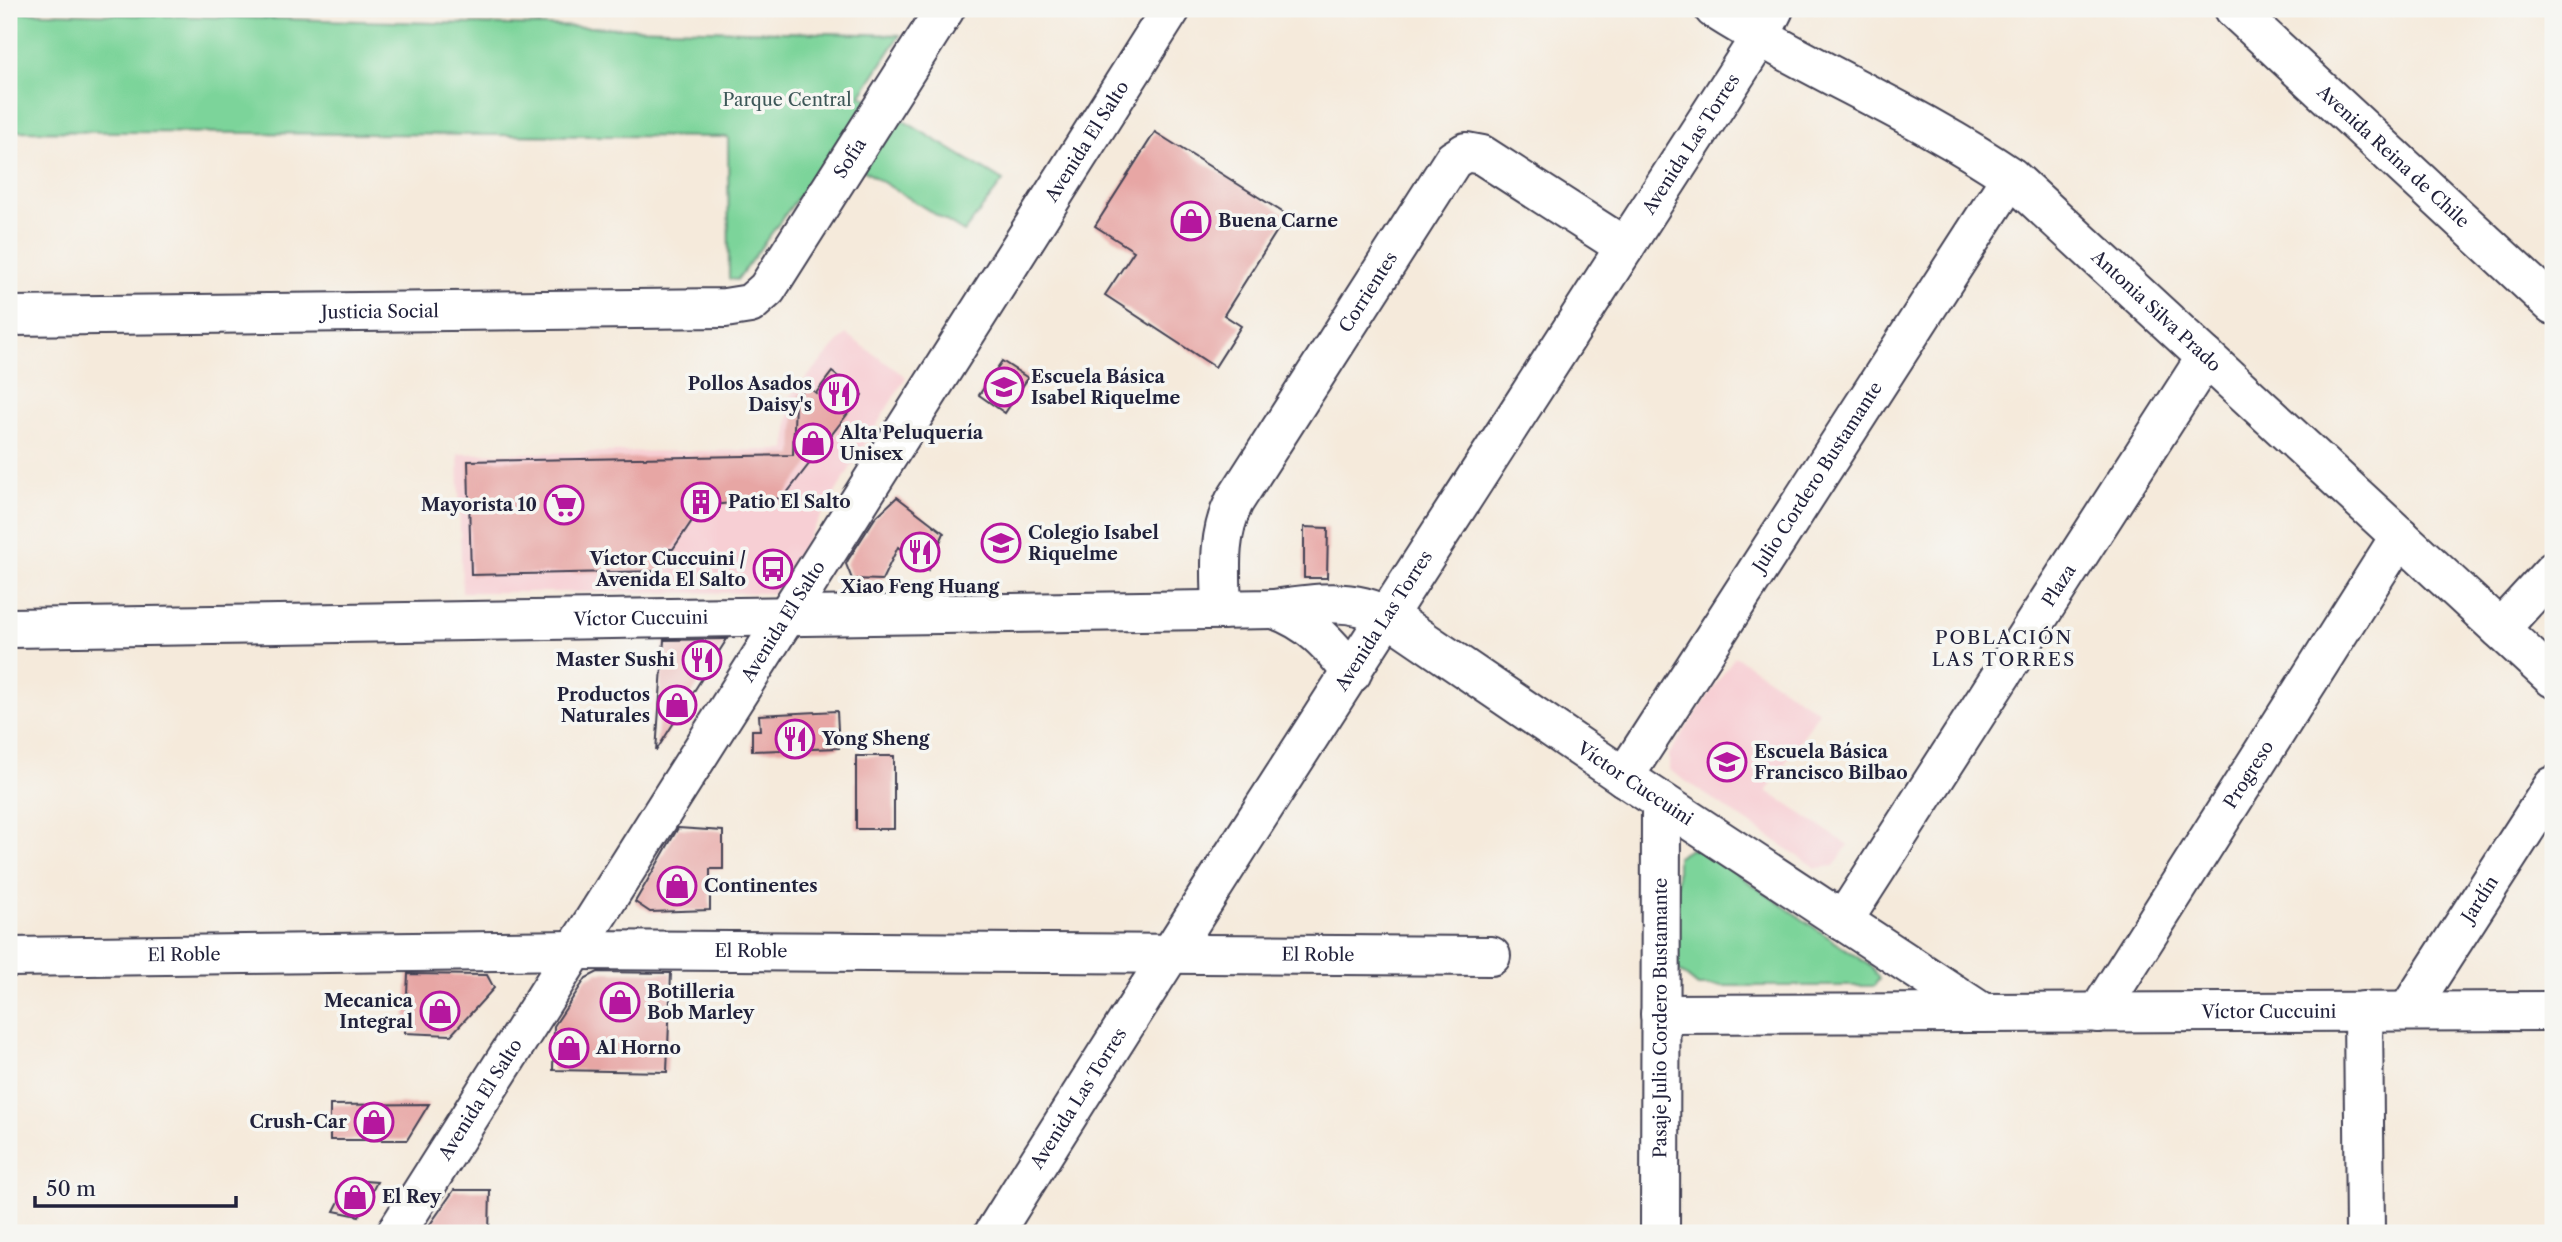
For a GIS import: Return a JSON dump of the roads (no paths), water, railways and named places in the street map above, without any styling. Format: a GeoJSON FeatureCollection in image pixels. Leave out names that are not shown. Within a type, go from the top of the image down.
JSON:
{"type":"FeatureCollection","features":[{"type":"Feature","properties":{"kind":"street","name":"Sofía"},"geometry":{"type":"LineString","coordinates":[[750,303],[767,289],[945,9]]}},
{"type":"Feature","properties":{"kind":"street","name":"Avenida El Salto"},"geometry":{"type":"LineString","coordinates":[[396,1233],[1171,9]]}},
{"type":"Feature","properties":{"kind":"street","name":"Antonia Silva Prado"},"geometry":{"type":"LineString","coordinates":[[1714,9],[1767,23],[2011,177],[2553,678]]}},
{"type":"Feature","properties":{"kind":"street","name":"Avenida Reina de Chile"},"geometry":{"type":"LineString","coordinates":[[2234,9],[2553,305]]}},
{"type":"Feature","properties":{"kind":"street","name":"Avenida Las Torres"},"geometry":{"type":"LineString","coordinates":[[994,1233],[1168,954],[1389,617],[1767,23]]}},
{"type":"Feature","properties":{"kind":"street","name":"Corrientes"},"geometry":{"type":"LineString","coordinates":[[1222,610],[1220,548],[1224,523],[1234,502],[1453,160],[1466,152],[1482,155],[1625,247]]}},
{"type":"Feature","properties":{"kind":"street","name":"Julio Cordero Bustamante"},"geometry":{"type":"LineString","coordinates":[[1624,777],[2011,177]]}},
{"type":"Feature","properties":{"kind":"street","name":"Justicia Social"},"geometry":{"type":"LineString","coordinates":[[9,316],[725,308],[750,303]]}},
{"type":"Feature","properties":{"kind":"street","name":"Plaza"},"geometry":{"type":"LineString","coordinates":[[1843,921],[2206,357]]}},
{"type":"Feature","properties":{"kind":"street","name":"Progreso"},"geometry":{"type":"LineString","coordinates":[[2098,1013],[2400,536]]}},
{"type":"Feature","properties":{"kind":"street"},"geometry":{"type":"LineString","coordinates":[[2500,629],[2553,571]]}},
{"type":"Feature","properties":{"kind":"street","name":"Víctor Cuccuini"},"geometry":{"type":"LineString","coordinates":[[9,628],[1274,609],[1340,602],[1366,606],[1389,617],[1661,802],[1983,1013]]}},
{"type":"Feature","properties":{"kind":"street","name":"Víctor Cuccuini"},"geometry":{"type":"LineString","coordinates":[[1274,609],[1297,618],[1316,630],[1352,673]]}},
{"type":"Feature","properties":{"kind":"street","name":"Jardín"},"geometry":{"type":"LineString","coordinates":[[2408,1011],[2553,786]]}},
{"type":"Feature","properties":{"kind":"street","name":"Pasaje Julio Cordero Bustamante"},"geometry":{"type":"LineString","coordinates":[[1660,1233],[1661,802]]}},
{"type":"Feature","properties":{"kind":"street","name":"El Roble"},"geometry":{"type":"LineString","coordinates":[[9,957],[574,950],[1492,956]]}},
{"type":"Feature","properties":{"kind":"street","name":"Víctor Cuccuini"},"geometry":{"type":"LineString","coordinates":[[1660,1014],[2553,1011]]}},
{"type":"Feature","properties":{"kind":"street"},"geometry":{"type":"LineString","coordinates":[[2363,1012],[2365,1233]]}},
{"type":"Feature","properties":{"kind":"place","name":"Buena Carne"},"geometry":{"type":"Point","coordinates":[1191,221]}},
{"type":"Feature","properties":{"kind":"place","name":"Escuela Básica Isabel Riquelme"},"geometry":{"type":"Point","coordinates":[1004,387]}},
{"type":"Feature","properties":{"kind":"place","name":"Pollos Asados Daisy's"},"geometry":{"type":"Point","coordinates":[839,394]}},
{"type":"Feature","properties":{"kind":"place","name":"Alta Peluquería Unisex"},"geometry":{"type":"Point","coordinates":[813,443]}},
{"type":"Feature","properties":{"kind":"place","name":"Patio El Salto"},"geometry":{"type":"Point","coordinates":[701,502]}},
{"type":"Feature","properties":{"kind":"place","name":"Mayorista 10"},"geometry":{"type":"Point","coordinates":[564,505]}},
{"type":"Feature","properties":{"kind":"place","name":"Colegio Isabel Riquelme"},"geometry":{"type":"Point","coordinates":[1001,543]}},
{"type":"Feature","properties":{"kind":"place","name":"Xiao Feng Huang"},"geometry":{"type":"Point","coordinates":[920,552]}},
{"type":"Feature","properties":{"kind":"place","name":"Víctor Cuccuini / Avenida El Salto"},"geometry":{"type":"Point","coordinates":[773,569]}},
{"type":"Feature","properties":{"kind":"place","name":"Master Sushi"},"geometry":{"type":"Point","coordinates":[702,660]}},
{"type":"Feature","properties":{"kind":"place","name":"Productos Naturales"},"geometry":{"type":"Point","coordinates":[677,705]}},
{"type":"Feature","properties":{"kind":"place","name":"Yong Sheng"},"geometry":{"type":"Point","coordinates":[795,739]}},
{"type":"Feature","properties":{"kind":"place","name":"Escuela Básica Francisco Bilbao"},"geometry":{"type":"Point","coordinates":[1727,762]}},
{"type":"Feature","properties":{"kind":"place","name":"Continentes"},"geometry":{"type":"Point","coordinates":[677,886]}},
{"type":"Feature","properties":{"kind":"place","name":"Botilleria Bob Marley"},"geometry":{"type":"Point","coordinates":[620,1002]}},
{"type":"Feature","properties":{"kind":"place","name":"Mecanica Integral"},"geometry":{"type":"Point","coordinates":[440,1011]}},
{"type":"Feature","properties":{"kind":"place","name":"Al Horno"},"geometry":{"type":"Point","coordinates":[569,1048]}},
{"type":"Feature","properties":{"kind":"place","name":"Crush-Car"},"geometry":{"type":"Point","coordinates":[374,1122]}},
{"type":"Feature","properties":{"kind":"place","name":"El Rey"},"geometry":{"type":"Point","coordinates":[355,1197]}},
{"type":"Feature","properties":{"kind":"district","name":"POBLACIÓN LAS TORRES"},"geometry":{"type":"Point","coordinates":[2004,648]}},
{"type":"Feature","properties":{"kind":"park label","name":"Parque Central"},"geometry":{"type":"Point","coordinates":[787,100]}}]}
